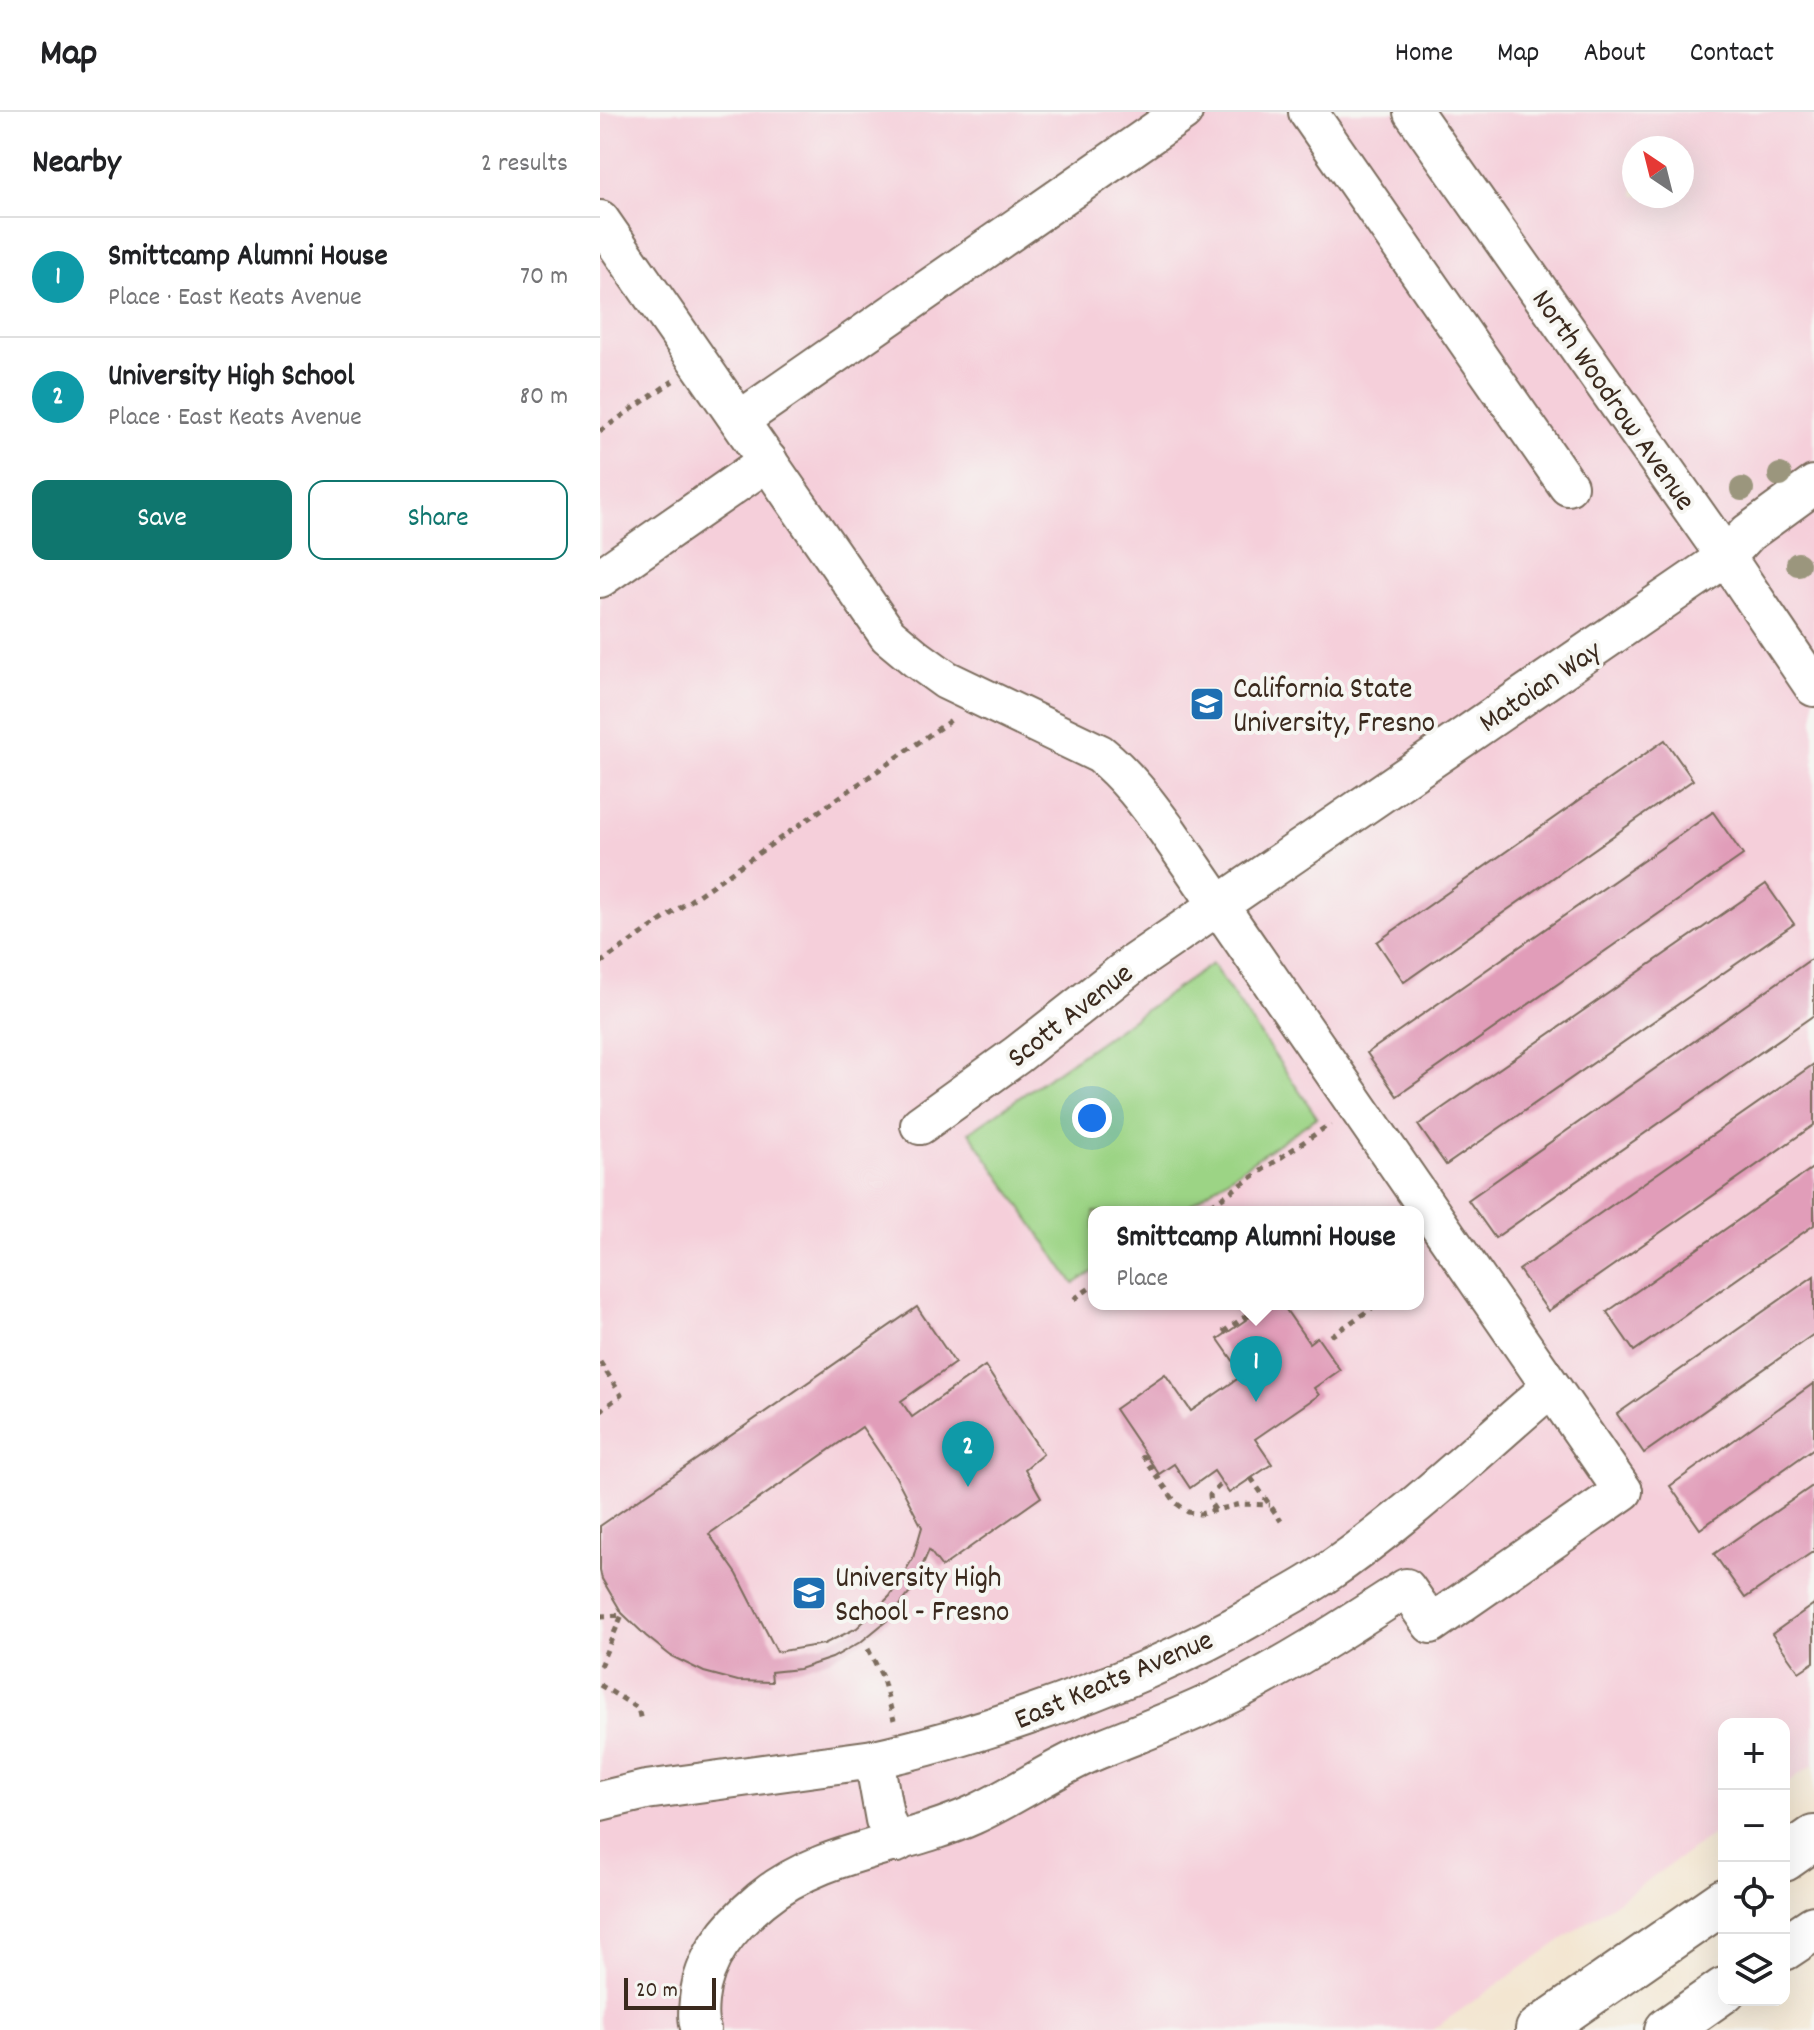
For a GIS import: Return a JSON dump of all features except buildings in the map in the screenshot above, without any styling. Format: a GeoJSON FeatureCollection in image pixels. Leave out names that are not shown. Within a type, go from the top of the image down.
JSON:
{"type":"FeatureCollection","features":[{"type":"Feature","properties":{"kind":"main road"},"geometry":{"type":"LineString","coordinates":[[1790,1855],[1814,1838]]}},
{"type":"Feature","properties":{"kind":"main road"},"geometry":{"type":"LineString","coordinates":[[1538,2030],[1718,1905]]}},
{"type":"Feature","properties":{"kind":"main road"},"geometry":{"type":"LineString","coordinates":[[1790,1944],[1814,1928]]}},
{"type":"Feature","properties":{"kind":"main road"},"geometry":{"type":"LineString","coordinates":[[1667,2030],[1718,1994]]}},
{"type":"Feature","properties":{"kind":"street"},"geometry":{"type":"LineString","coordinates":[[740,420],[1183,112]]}},
{"type":"Feature","properties":{"kind":"street"},"geometry":{"type":"LineString","coordinates":[[1308,112],[1568,486]]}},
{"type":"Feature","properties":{"kind":"street","name":"North Woodrow Avenue"},"geometry":{"type":"LineString","coordinates":[[1413,112],[1814,687]]}},
{"type":"Feature","properties":{"kind":"street"},"geometry":{"type":"LineString","coordinates":[[600,220],[888,635],[946,680],[1087,746],[1108,760],[1143,798],[1623,1491],[1431,1624],[1406,1588],[1293,1660],[1213,1702],[1090,1753],[972,1816],[897,1843],[823,1863],[791,1880],[761,1900],[734,1926],[714,1953],[705,1969],[700,1989],[698,2019],[701,2030]]}},
{"type":"Feature","properties":{"kind":"street"},"geometry":{"type":"LineString","coordinates":[[600,578],[768,461]]}},
{"type":"Feature","properties":{"kind":"street","name":"Matoian Way"},"geometry":{"type":"LineString","coordinates":[[1219,905],[1726,557],[1748,533],[1814,485]]}},
{"type":"Feature","properties":{"kind":"street","name":"Scott Avenue"},"geometry":{"type":"LineString","coordinates":[[920,1125],[1017,1055],[1133,964],[1219,905]]}},
{"type":"Feature","properties":{"kind":"street","name":"East Keats Avenue"},"geometry":{"type":"LineString","coordinates":[[600,1801],[646,1790],[902,1753],[980,1732],[1090,1694],[1166,1662],[1320,1577],[1380,1534],[1551,1387]]}},
{"type":"Feature","properties":{"kind":"street"},"geometry":{"type":"LineString","coordinates":[[874,1759],[885,1820],[897,1843]]}},
{"type":"Feature","properties":{"kind":"path"},"geometry":{"type":"LineString","coordinates":[[600,431],[680,376]]}},
{"type":"Feature","properties":{"kind":"path"},"geometry":{"type":"LineString","coordinates":[[600,963],[958,716]]}},
{"type":"Feature","properties":{"kind":"path"},"geometry":{"type":"LineString","coordinates":[[1210,1206],[1331,1124]]}},
{"type":"Feature","properties":{"kind":"path"},"geometry":{"type":"LineString","coordinates":[[1074,1299],[1088,1289]]}},
{"type":"Feature","properties":{"kind":"path"},"geometry":{"type":"LineString","coordinates":[[1223,1332],[1254,1310]]}},
{"type":"Feature","properties":{"kind":"path"},"geometry":{"type":"LineString","coordinates":[[1331,1336],[1369,1310]]}},
{"type":"Feature","properties":{"kind":"path"},"geometry":{"type":"LineString","coordinates":[[600,1362],[621,1395],[600,1411]]}},
{"type":"Feature","properties":{"kind":"path"},"geometry":{"type":"LineString","coordinates":[[1142,1455],[1176,1503],[1188,1512],[1200,1514],[1241,1504],[1270,1505]]}},
{"type":"Feature","properties":{"kind":"path"},"geometry":{"type":"LineString","coordinates":[[1251,1478],[1281,1521]]}},
{"type":"Feature","properties":{"kind":"path"},"geometry":{"type":"LineString","coordinates":[[1215,1510],[1210,1495],[1221,1484]]}},
{"type":"Feature","properties":{"kind":"path"},"geometry":{"type":"LineString","coordinates":[[600,1616],[622,1615],[600,1666]]}},
{"type":"Feature","properties":{"kind":"path"},"geometry":{"type":"LineString","coordinates":[[868,1649],[882,1676],[895,1724]]}},
{"type":"Feature","properties":{"kind":"path"},"geometry":{"type":"LineString","coordinates":[[600,1685],[638,1708],[641,1721]]}},
{"type":"Feature","properties":{"kind":"shaded area","name":"California State University, Fresno"},"geometry":{"type":"Polygon","coordinates":[[[600,112],[1814,112],[1814,1764],[1790,1781],[1790,1718],[1718,1718],[1718,1831],[1432,2030],[600,2030],[600,112]]]}},
{"type":"Feature","properties":{"kind":"green space"},"geometry":{"type":"Polygon","coordinates":[[[1212,964],[1317,1117],[1188,1206],[1088,1206],[1088,1275],[1074,1284],[969,1132],[1212,964]]]}},
{"type":"Feature","properties":{"kind":"place","name":"California State University, Fresno"},"geometry":{"type":"Point","coordinates":[1207,704]}},
{"type":"Feature","properties":{"kind":"place","name":"Smittcamp Alumni House"},"geometry":{"type":"Point","coordinates":[1256,1402]}},
{"type":"Feature","properties":{"kind":"place","name":"University High School"},"geometry":{"type":"Point","coordinates":[968,1487]}},
{"type":"Feature","properties":{"kind":"place","name":"University High School - Fresno"},"geometry":{"type":"Point","coordinates":[809,1593]}}]}
